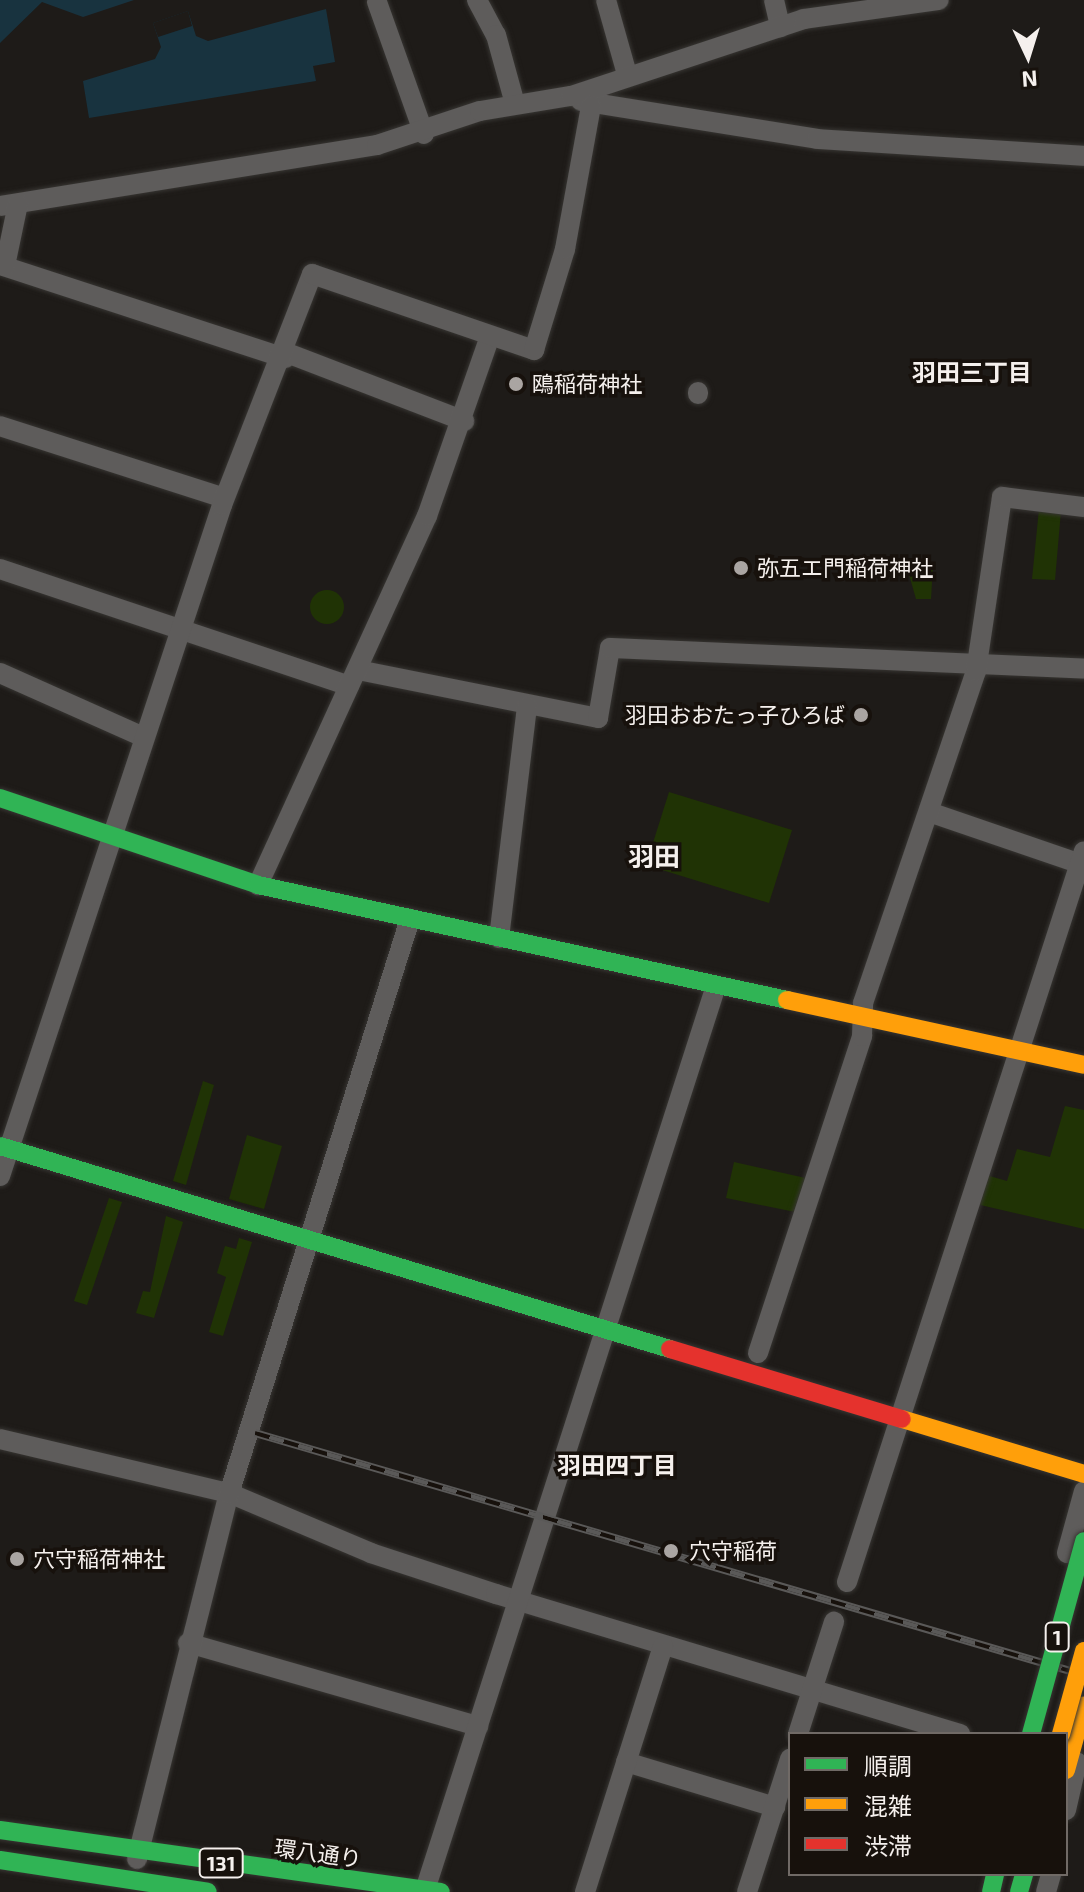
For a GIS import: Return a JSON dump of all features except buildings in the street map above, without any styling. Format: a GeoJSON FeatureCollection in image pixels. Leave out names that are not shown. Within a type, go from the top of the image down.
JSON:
{"type":"FeatureCollection","features":[{"type":"Feature","properties":{"kind":"main road"},"geometry":{"type":"LineString","coordinates":[[0,798],[258,885],[1084,1065]]}},
{"type":"Feature","properties":{"kind":"main road"},"geometry":{"type":"LineString","coordinates":[[4,1147],[1084,1474]]}},
{"type":"Feature","properties":{"kind":"main road","name":"1"},"geometry":{"type":"LineString","coordinates":[[1032,1732],[1084,1541]]}},
{"type":"Feature","properties":{"kind":"main road"},"geometry":{"type":"LineString","coordinates":[[1046,1732],[1084,1595]]}},
{"type":"Feature","properties":{"kind":"main road"},"geometry":{"type":"LineString","coordinates":[[1062,1732],[1084,1651]]}},
{"type":"Feature","properties":{"kind":"main road"},"geometry":{"type":"LineString","coordinates":[[1068,1763],[1084,1705]]}},
{"type":"Feature","properties":{"kind":"main road","name":"環八通り"},"geometry":{"type":"LineString","coordinates":[[0,1830],[136,1850],[304,1884],[433,1891]]}},
{"type":"Feature","properties":{"kind":"main road","name":"131"},"geometry":{"type":"LineString","coordinates":[[0,1860],[208,1892]]}},
{"type":"Feature","properties":{"kind":"street"},"geometry":{"type":"LineString","coordinates":[[477,0],[496,35],[515,104]]}},
{"type":"Feature","properties":{"kind":"street"},"geometry":{"type":"LineString","coordinates":[[606,0],[627,74]]}},
{"type":"Feature","properties":{"kind":"street"},"geometry":{"type":"LineString","coordinates":[[774,0],[780,27]]}},
{"type":"Feature","properties":{"kind":"street"},"geometry":{"type":"LineString","coordinates":[[464,421],[286,356],[3,266],[9,205],[424,134],[515,104],[571,96],[627,74],[780,27],[939,0]]}},
{"type":"Feature","properties":{"kind":"street"},"geometry":{"type":"LineString","coordinates":[[377,2],[424,134]]}},
{"type":"Feature","properties":{"kind":"street"},"geometry":{"type":"LineString","coordinates":[[571,96],[591,106],[817,139],[1084,156]]}},
{"type":"Feature","properties":{"kind":"street"},"geometry":{"type":"LineString","coordinates":[[0,1176],[4,1147],[224,498],[286,356],[312,274],[534,350],[565,249],[591,106]]}},
{"type":"Feature","properties":{"kind":"street"},"geometry":{"type":"LineString","coordinates":[[258,885],[353,678],[464,421],[490,336]]}},
{"type":"Feature","properties":{"kind":"street"},"geometry":{"type":"LineString","coordinates":[[0,426],[224,498]]}},
{"type":"Feature","properties":{"kind":"street"},"geometry":{"type":"LineString","coordinates":[[758,1353],[862,1036],[860,1017],[978,660],[1002,497],[1084,507]]}},
{"type":"Feature","properties":{"kind":"street"},"geometry":{"type":"LineString","coordinates":[[0,569],[180,629],[353,678],[598,718],[610,648],[978,660],[1084,669]]}},
{"type":"Feature","properties":{"kind":"street"},"geometry":{"type":"LineString","coordinates":[[0,673],[144,737]]}},
{"type":"Feature","properties":{"kind":"street"},"geometry":{"type":"LineString","coordinates":[[499,938],[527,707]]}},
{"type":"Feature","properties":{"kind":"street"},"geometry":{"type":"LineString","coordinates":[[847,1582],[1017,1052],[1083,860],[929,812]]}},
{"type":"Feature","properties":{"kind":"street"},"geometry":{"type":"LineString","coordinates":[[155,1884],[140,1873],[136,1850],[188,1643],[229,1493],[307,1237],[410,919]]}},
{"type":"Feature","properties":{"kind":"street"},"geometry":{"type":"LineString","coordinates":[[433,1891],[478,1726],[517,1601],[716,986]]}},
{"type":"Feature","properties":{"kind":"street"},"geometry":{"type":"LineString","coordinates":[[0,1439],[229,1493],[371,1553],[663,1646],[953,1732]]}},
{"type":"Feature","properties":{"kind":"street"},"geometry":{"type":"LineString","coordinates":[[1019,1732],[1084,1491]]}},
{"type":"Feature","properties":{"kind":"street"},"geometry":{"type":"LineString","coordinates":[[799,1732],[834,1622]]}},
{"type":"Feature","properties":{"kind":"street"},"geometry":{"type":"LineString","coordinates":[[188,1643],[478,1726]]}},
{"type":"Feature","properties":{"kind":"street"},"geometry":{"type":"LineString","coordinates":[[585,1892],[663,1646]]}},
{"type":"Feature","properties":{"kind":"street"},"geometry":{"type":"LineString","coordinates":[[1068,1801],[1084,1730]]}},
{"type":"Feature","properties":{"kind":"street"},"geometry":{"type":"LineString","coordinates":[[626,1762],[775,1807]]}},
{"type":"Feature","properties":{"kind":"street"},"geometry":{"type":"LineString","coordinates":[[747,1892],[788,1765]]}},
{"type":"Feature","properties":{"kind":"green space"},"geometry":{"type":"Polygon","coordinates":[[[1039,509],[1061,511],[1055,580],[1032,579],[1039,509]]]}},
{"type":"Feature","properties":{"kind":"green space"},"geometry":{"type":"Polygon","coordinates":[[[906,564],[933,565],[931,599],[916,599],[906,564]]]}},
{"type":"Feature","properties":{"kind":"green space"},"geometry":{"type":"Polygon","coordinates":[[[327,590],[339,595],[344,607],[339,619],[327,624],[315,619],[310,607],[315,595],[327,590]]]}},
{"type":"Feature","properties":{"kind":"green space"},"geometry":{"type":"Polygon","coordinates":[[[669,792],[792,830],[769,903],[646,865],[669,792]]]}},
{"type":"Feature","properties":{"kind":"green space"},"geometry":{"type":"Polygon","coordinates":[[[203,1081],[214,1085],[186,1185],[173,1181],[203,1081]]]}},
{"type":"Feature","properties":{"kind":"green space"},"geometry":{"type":"Polygon","coordinates":[[[1065,1106],[1084,1110],[1084,1229],[976,1204],[986,1175],[1007,1181],[1017,1149],[1050,1157],[1065,1106]]]}},
{"type":"Feature","properties":{"kind":"green space"},"geometry":{"type":"Polygon","coordinates":[[[247,1135],[282,1146],[264,1209],[229,1199],[247,1135]]]}},
{"type":"Feature","properties":{"kind":"green space"},"geometry":{"type":"Polygon","coordinates":[[[734,1162],[810,1179],[800,1213],[726,1198],[734,1162]]]}},
{"type":"Feature","properties":{"kind":"green space"},"geometry":{"type":"Polygon","coordinates":[[[109,1198],[122,1202],[87,1305],[74,1301],[109,1198]]]}},
{"type":"Feature","properties":{"kind":"green space"},"geometry":{"type":"Polygon","coordinates":[[[166,1216],[183,1222],[154,1318],[136,1313],[143,1291],[150,1292],[166,1216]]]}},
{"type":"Feature","properties":{"kind":"green space"},"geometry":{"type":"Polygon","coordinates":[[[239,1238],[252,1242],[223,1336],[209,1332],[226,1277],[217,1273],[225,1246],[236,1249],[239,1238]]]}},
{"type":"Feature","properties":{"kind":"water"},"geometry":{"type":"Polygon","coordinates":[[[0,0],[134,0],[83,17],[42,2],[0,43],[0,0]]]}},
{"type":"Feature","properties":{"kind":"water"},"geometry":{"type":"Polygon","coordinates":[[[326,9],[335,62],[313,66],[316,81],[89,118],[83,81],[155,59],[161,47],[153,23],[188,11],[196,36],[208,41],[326,9]]]}},
{"type":"Feature","properties":{"kind":"pier"},"geometry":{"type":"Polygon","coordinates":[[[188,11],[192,26],[158,37],[153,23],[188,11]]]}},
{"type":"Feature","properties":{"kind":"railway"},"geometry":{"type":"LineString","coordinates":[[255,1433],[1084,1675]]}},
{"type":"Feature","properties":{"kind":"traffic: fast"},"geometry":{"type":"LineString","coordinates":[[0,798],[258,885],[787,1000]]}},
{"type":"Feature","properties":{"kind":"traffic: fast"},"geometry":{"type":"LineString","coordinates":[[0,1146],[670,1349]]}},
{"type":"Feature","properties":{"kind":"traffic: fast"},"geometry":{"type":"LineString","coordinates":[[1032,1732],[1084,1541]]}},
{"type":"Feature","properties":{"kind":"traffic: fast"},"geometry":{"type":"LineString","coordinates":[[0,1830],[441,1892]]}},
{"type":"Feature","properties":{"kind":"traffic: fast"},"geometry":{"type":"LineString","coordinates":[[0,1860],[208,1892]]}},
{"type":"Feature","properties":{"kind":"traffic: fast"},"geometry":{"type":"LineString","coordinates":[[991,1892],[995,1876]]}},
{"type":"Feature","properties":{"kind":"traffic: fast"},"geometry":{"type":"LineString","coordinates":[[1019,1892],[1023,1876]]}},
{"type":"Feature","properties":{"kind":"traffic: slow"},"geometry":{"type":"LineString","coordinates":[[787,1000],[1084,1065]]}},
{"type":"Feature","properties":{"kind":"traffic: slow"},"geometry":{"type":"LineString","coordinates":[[902,1419],[1084,1474]]}},
{"type":"Feature","properties":{"kind":"traffic: slow"},"geometry":{"type":"LineString","coordinates":[[1062,1732],[1084,1651]]}},
{"type":"Feature","properties":{"kind":"traffic: slow"},"geometry":{"type":"LineString","coordinates":[[1068,1763],[1084,1705]]}},
{"type":"Feature","properties":{"kind":"traffic: jam"},"geometry":{"type":"LineString","coordinates":[[670,1349],[902,1419]]}},
{"type":"Feature","properties":{"kind":"place","name":"鴎稲荷神社"},"geometry":{"type":"Point","coordinates":[516,384]}},
{"type":"Feature","properties":{"kind":"place","name":"弥五エ門稲荷神社"},"geometry":{"type":"Point","coordinates":[741,568]}},
{"type":"Feature","properties":{"kind":"place","name":"羽田おおたっ子ひろば"},"geometry":{"type":"Point","coordinates":[861,715]}},
{"type":"Feature","properties":{"kind":"place","name":"穴守稲荷"},"geometry":{"type":"Point","coordinates":[671,1551]}},
{"type":"Feature","properties":{"kind":"place","name":"穴守稲荷神社"},"geometry":{"type":"Point","coordinates":[17,1559]}},
{"type":"Feature","properties":{"kind":"district","name":"羽田三丁目"},"geometry":{"type":"Point","coordinates":[972,372]}},
{"type":"Feature","properties":{"kind":"district","name":"羽田"},"geometry":{"type":"Point","coordinates":[654,856]}},
{"type":"Feature","properties":{"kind":"district","name":"羽田四丁目"},"geometry":{"type":"Point","coordinates":[617,1465]}}]}
